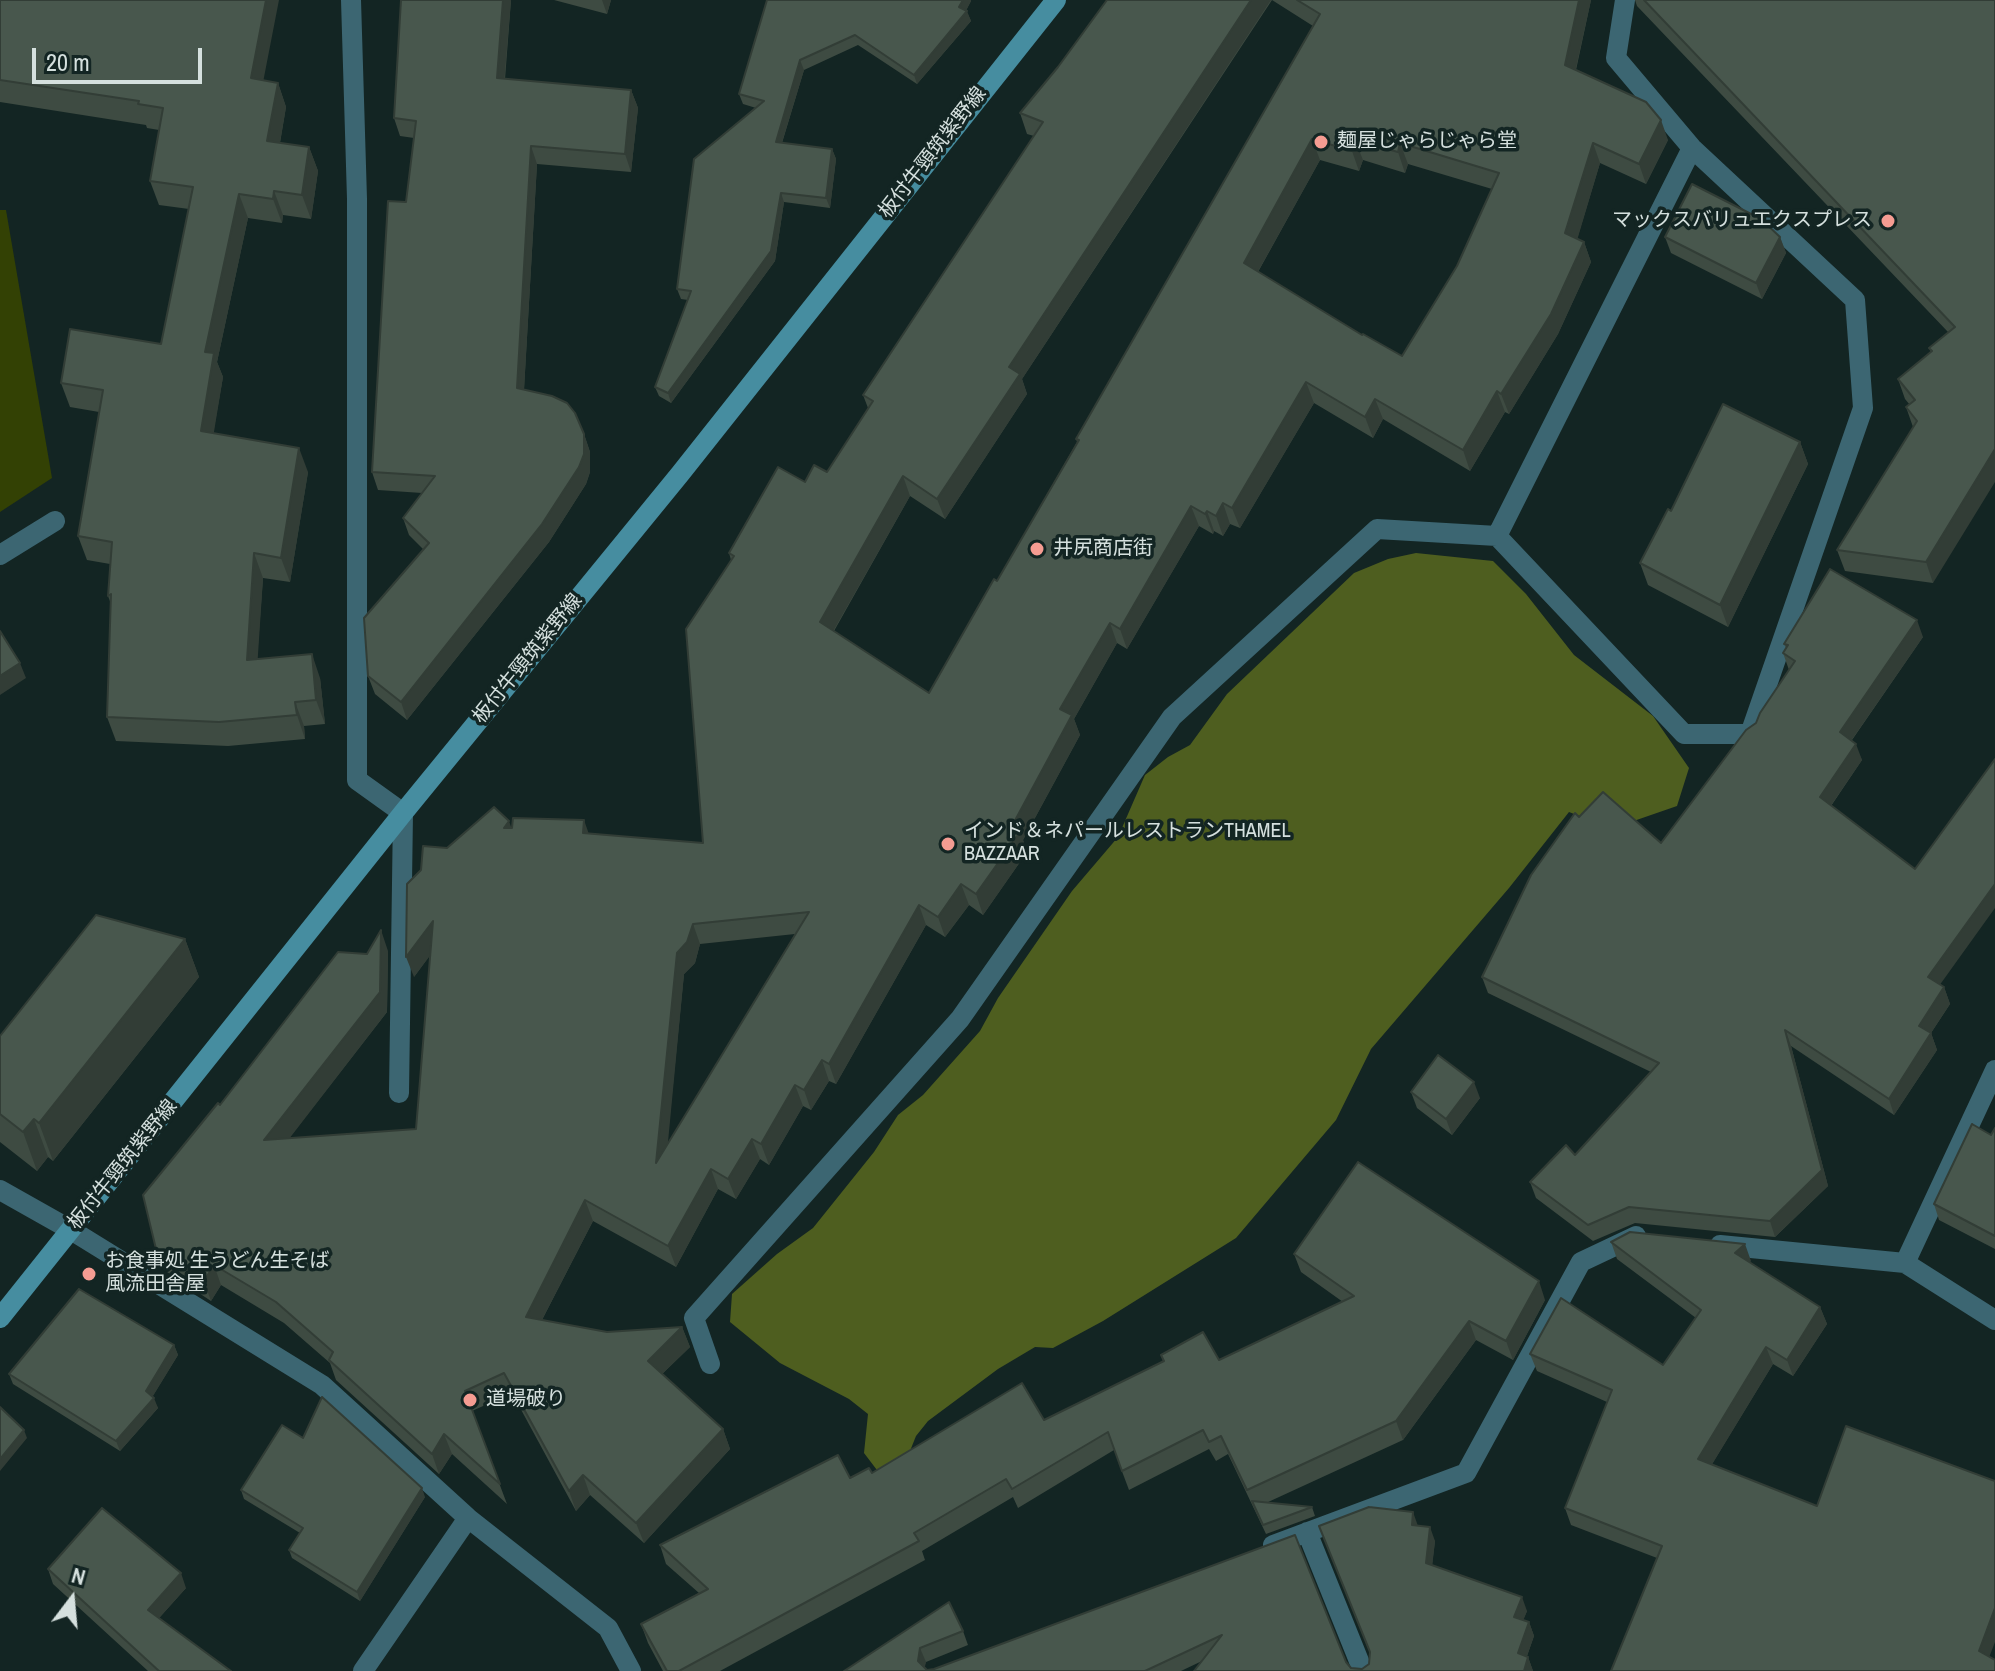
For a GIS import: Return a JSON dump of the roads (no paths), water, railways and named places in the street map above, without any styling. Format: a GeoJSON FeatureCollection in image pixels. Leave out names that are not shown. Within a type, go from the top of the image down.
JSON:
{"type":"FeatureCollection","features":[{"type":"Feature","properties":{"kind":"main road","name":"板付牛頸筑紫野線"},"geometry":{"type":"LineString","coordinates":[[0,1318],[403,813],[670,486],[1056,0]]}},
{"type":"Feature","properties":{"kind":"street"},"geometry":{"type":"LineString","coordinates":[[351,0],[357,199],[357,780],[403,813],[399,1093]]}},
{"type":"Feature","properties":{"kind":"street"},"geometry":{"type":"LineString","coordinates":[[710,1364],[694,1318],[960,1019],[1172,717],[1377,529],[1497,536],[1684,734],[1750,734],[1863,408],[1855,300],[1692,148],[1616,58],[1625,0]]}},
{"type":"Feature","properties":{"kind":"street"},"geometry":{"type":"LineString","coordinates":[[1497,536],[1692,148]]}},
{"type":"Feature","properties":{"kind":"street"},"geometry":{"type":"LineString","coordinates":[[0,555],[55,521]]}},
{"type":"Feature","properties":{"kind":"street"},"geometry":{"type":"LineString","coordinates":[[1905,1263],[1995,1070]]}},
{"type":"Feature","properties":{"kind":"street"},"geometry":{"type":"LineString","coordinates":[[0,1190],[71,1230],[322,1385],[468,1518],[608,1628],[631,1671]]}},
{"type":"Feature","properties":{"kind":"street"},"geometry":{"type":"LineString","coordinates":[[1248,1554],[1466,1473],[1581,1262],[1634,1236],[1649,1238]]}},
{"type":"Feature","properties":{"kind":"street"},"geometry":{"type":"LineString","coordinates":[[1694,1242],[1905,1263],[1995,1320]]}},
{"type":"Feature","properties":{"kind":"street"},"geometry":{"type":"LineString","coordinates":[[363,1671],[468,1518]]}},
{"type":"Feature","properties":{"kind":"street"},"geometry":{"type":"LineString","coordinates":[[1307,1532],[1363,1671]]}},
{"type":"Feature","properties":{"kind":"place","name":"麺屋じゃらじゃら堂"},"geometry":{"type":"Point","coordinates":[1321,142]}},
{"type":"Feature","properties":{"kind":"place","name":"マックスバリュエクスプレス"},"geometry":{"type":"Point","coordinates":[1888,221]}},
{"type":"Feature","properties":{"kind":"place","name":"井尻商店街"},"geometry":{"type":"Point","coordinates":[1037,549]}},
{"type":"Feature","properties":{"kind":"place","name":"インド＆ネパールレストランTHAMEL BAZZAAR"},"geometry":{"type":"Point","coordinates":[948,844]}},
{"type":"Feature","properties":{"kind":"place","name":"お食事処 生うどん生そば 風流田舎屋"},"geometry":{"type":"Point","coordinates":[89,1274]}},
{"type":"Feature","properties":{"kind":"place","name":"道場破り"},"geometry":{"type":"Point","coordinates":[470,1400]}}]}
